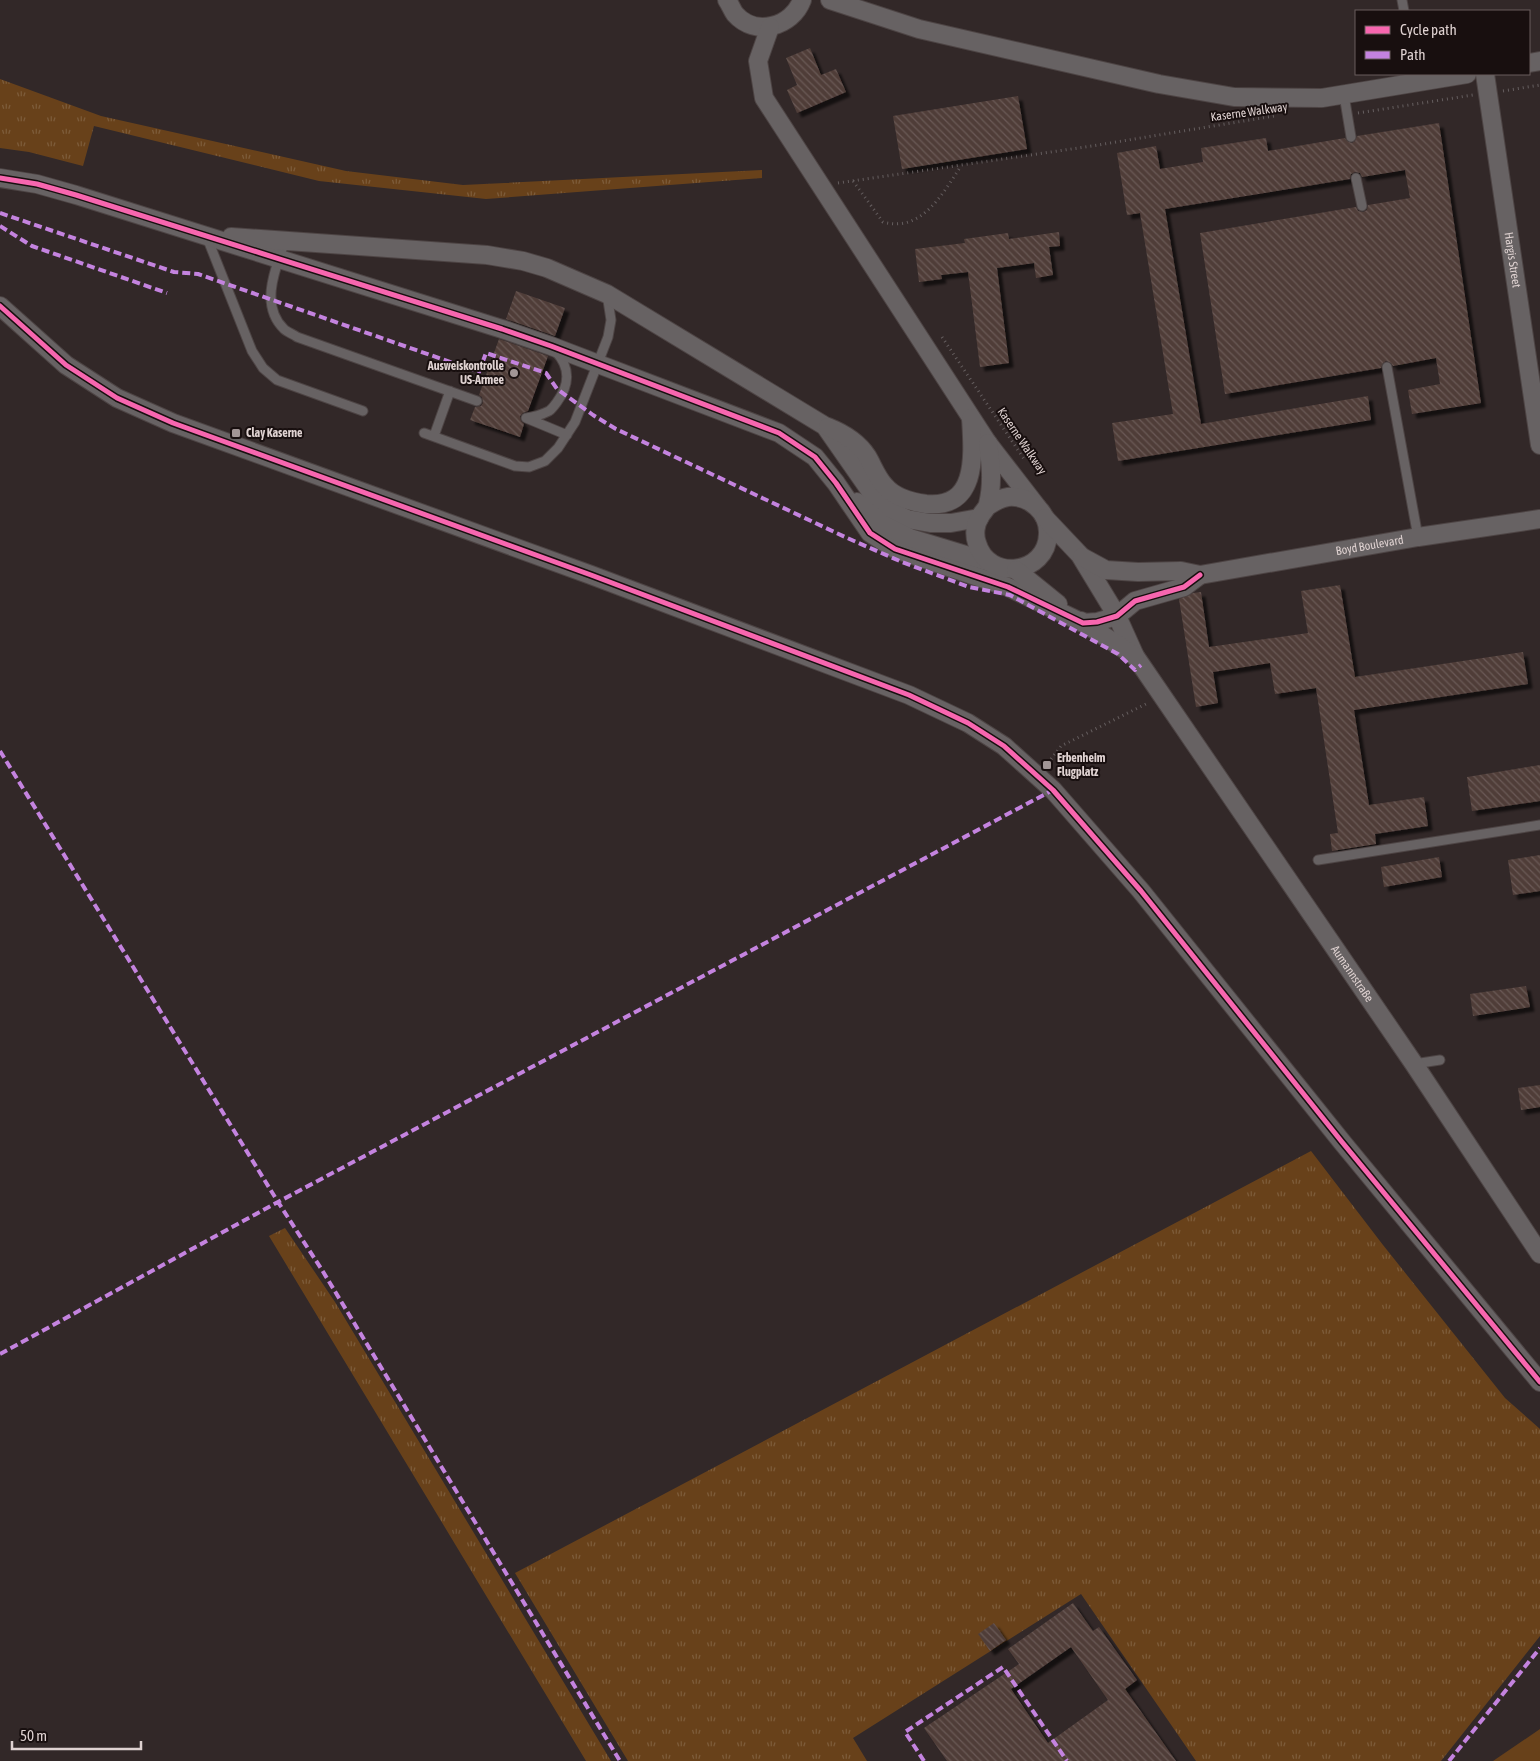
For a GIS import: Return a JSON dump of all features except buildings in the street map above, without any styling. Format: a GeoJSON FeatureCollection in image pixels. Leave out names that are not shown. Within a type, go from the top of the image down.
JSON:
{"type":"FeatureCollection","features":[{"type":"Feature","properties":{"kind":"street"},"geometry":{"type":"LineString","coordinates":[[727,0],[735,14],[751,25],[770,27],[786,21],[799,9],[802,0]]}},
{"type":"Feature","properties":{"kind":"street"},"geometry":{"type":"LineString","coordinates":[[830,0],[919,29],[1159,84],[1234,97],[1322,98],[1344,95],[1415,78],[1454,75]]}},
{"type":"Feature","properties":{"kind":"street"},"geometry":{"type":"LineString","coordinates":[[770,27],[758,61],[764,98],[987,442],[1041,513],[1048,529],[1048,541],[1044,552],[1027,567],[1006,570],[989,562],[910,538],[882,524],[836,483]]}},
{"type":"Feature","properties":{"kind":"street","name":"Hargis Street"},"geometry":{"type":"LineString","coordinates":[[1485,75],[1540,445]]}},
{"type":"Feature","properties":{"kind":"street"},"geometry":{"type":"LineString","coordinates":[[0,178],[38,184],[76,194],[279,260],[502,329],[779,433],[816,457],[870,533],[895,550],[1008,587],[1083,624],[1135,656]]}},
{"type":"Feature","properties":{"kind":"street"},"geometry":{"type":"LineString","coordinates":[[206,235],[487,255],[524,261],[547,268],[607,294],[825,426],[844,434],[866,454],[884,486],[892,492],[916,503],[935,505],[953,500],[964,489],[970,475],[973,452],[971,417]]}},
{"type":"Feature","properties":{"kind":"street"},"geometry":{"type":"LineString","coordinates":[[0,306],[66,365],[117,398],[173,423],[609,581],[909,695],[968,723],[1004,746],[1053,790],[1141,891],[1342,1142],[1540,1382]]}},
{"type":"Feature","properties":{"kind":"street"},"geometry":{"type":"LineString","coordinates":[[825,426],[878,502],[890,511],[907,519],[930,523],[951,523],[983,512],[997,500],[1007,497],[1029,501],[1080,555],[1117,616],[1135,656]]}},
{"type":"Feature","properties":{"kind":"street"},"geometry":{"type":"LineString","coordinates":[[987,442],[992,468],[983,512],[976,530],[976,542],[981,553],[989,562]]}},
{"type":"Feature","properties":{"kind":"street","name":"Boyd Boulevard"},"geometry":{"type":"LineString","coordinates":[[1080,555],[1106,570],[1138,572],[1181,571],[1200,575],[1418,537],[1540,519]]}},
{"type":"Feature","properties":{"kind":"street"},"geometry":{"type":"LineString","coordinates":[[1016,570],[1083,624],[1117,616]]}},
{"type":"Feature","properties":{"kind":"street","name":"Boyd Boulevard"},"geometry":{"type":"LineString","coordinates":[[1117,616],[1135,600],[1184,587],[1200,575]]}},
{"type":"Feature","properties":{"kind":"street","name":"Aumannstraße"},"geometry":{"type":"LineString","coordinates":[[1135,656],[1414,1064],[1540,1254]]}},
{"type":"Feature","properties":{"kind":"lane"},"geometry":{"type":"LineString","coordinates":[[1344,95],[1351,138]]}},
{"type":"Feature","properties":{"kind":"lane"},"geometry":{"type":"LineString","coordinates":[[1356,178],[1362,206]]}},
{"type":"Feature","properties":{"kind":"lane"},"geometry":{"type":"LineString","coordinates":[[206,235],[252,351],[263,368],[277,380],[363,411]]}},
{"type":"Feature","properties":{"kind":"lane"},"geometry":{"type":"LineString","coordinates":[[286,241],[273,280],[270,300],[277,319],[284,329],[297,337],[477,401]]}},
{"type":"Feature","properties":{"kind":"lane"},"geometry":{"type":"LineString","coordinates":[[424,433],[515,466],[529,467],[545,462],[558,448],[575,422],[608,337],[611,320],[607,294]]}},
{"type":"Feature","properties":{"kind":"lane"},"geometry":{"type":"LineString","coordinates":[[551,346],[561,357],[565,366],[566,384],[564,393],[551,410],[538,416],[526,418],[567,435]]}},
{"type":"Feature","properties":{"kind":"lane"},"geometry":{"type":"LineString","coordinates":[[1387,367],[1418,537]]}},
{"type":"Feature","properties":{"kind":"lane"},"geometry":{"type":"LineString","coordinates":[[434,436],[450,391]]}},
{"type":"Feature","properties":{"kind":"lane"},"geometry":{"type":"LineString","coordinates":[[1318,860],[1540,825]]}},
{"type":"Feature","properties":{"kind":"lane"},"geometry":{"type":"LineString","coordinates":[[1414,1064],[1440,1060]]}},
{"type":"Feature","properties":{"kind":"path"},"geometry":{"type":"LineString","coordinates":[[1347,114],[1540,85]]}},
{"type":"Feature","properties":{"kind":"path"},"geometry":{"type":"LineString","coordinates":[[854,181],[883,222],[889,224],[911,222],[928,212],[961,166]]}},
{"type":"Feature","properties":{"kind":"path"},"geometry":{"type":"LineString","coordinates":[[832,176],[843,192]]}},
{"type":"Feature","properties":{"kind":"path"},"geometry":{"type":"LineString","coordinates":[[1047,765],[1061,746],[1162,696]]}},
{"type":"Feature","properties":{"kind":"green space"},"geometry":{"type":"Polygon","coordinates":[[[0,79],[101,116],[346,171],[463,185],[762,170],[762,178],[486,199],[319,181],[94,126],[83,166],[29,152],[0,148],[0,79]]]}},
{"type":"Feature","properties":{"kind":"green space"},"geometry":{"type":"Polygon","coordinates":[[[1311,1151],[1505,1398],[1540,1429],[1540,1636],[1441,1761],[1196,1761],[1081,1594],[853,1738],[867,1761],[628,1761],[515,1573],[1311,1151]]]}},
{"type":"Feature","properties":{"kind":"green space"},"geometry":{"type":"Polygon","coordinates":[[[285,1228],[335,1302],[611,1761],[586,1761],[269,1236],[285,1228]]]}},
{"type":"Feature","properties":{"kind":"green space"},"geometry":{"type":"Polygon","coordinates":[[[1540,1729],[1540,1761],[1493,1761],[1540,1729]]]}},
{"type":"Feature","properties":{"kind":"marked path"},"geometry":{"type":"LineString","coordinates":[[0,213],[174,272],[198,274],[479,372],[486,353],[546,373],[557,389],[616,429],[902,562],[969,587],[1010,595],[1118,654],[1135,670],[1141,665]]}},
{"type":"Feature","properties":{"kind":"marked path"},"geometry":{"type":"LineString","coordinates":[[0,226],[32,246],[167,293]]}},
{"type":"Feature","properties":{"kind":"marked path"},"geometry":{"type":"LineString","coordinates":[[0,751],[278,1202],[322,1270],[620,1761]]}},
{"type":"Feature","properties":{"kind":"marked path"},"geometry":{"type":"LineString","coordinates":[[0,1354],[278,1202],[1053,790]]}},
{"type":"Feature","properties":{"kind":"marked path"},"geometry":{"type":"LineString","coordinates":[[1449,1761],[1540,1648]]}},
{"type":"Feature","properties":{"kind":"marked path"},"geometry":{"type":"LineString","coordinates":[[924,1761],[905,1732],[1003,1667],[1067,1761]]}},
{"type":"Feature","properties":{"kind":"cycle path"},"geometry":{"type":"LineString","coordinates":[[0,178],[37,184],[76,195],[502,329],[779,433],[815,457],[836,483],[870,533],[895,549],[1008,587],[1083,623],[1097,622],[1117,616],[1135,601],[1184,587],[1200,575]]}},
{"type":"Feature","properties":{"kind":"cycle path"},"geometry":{"type":"LineString","coordinates":[[0,306],[66,365],[117,398],[173,423],[591,575],[909,695],[968,723],[1004,746],[1053,790],[1141,891],[1342,1142],[1540,1382]]}},
{"type":"Feature","properties":{"kind":"place","name":"Ausweiskontrolle US-Armee"},"geometry":{"type":"Point","coordinates":[514,373]}},
{"type":"Feature","properties":{"kind":"place","name":"Clay Kaserne"},"geometry":{"type":"Point","coordinates":[236,433]}},
{"type":"Feature","properties":{"kind":"place","name":"Erbenheim Flugplatz"},"geometry":{"type":"Point","coordinates":[1047,765]}}]}
